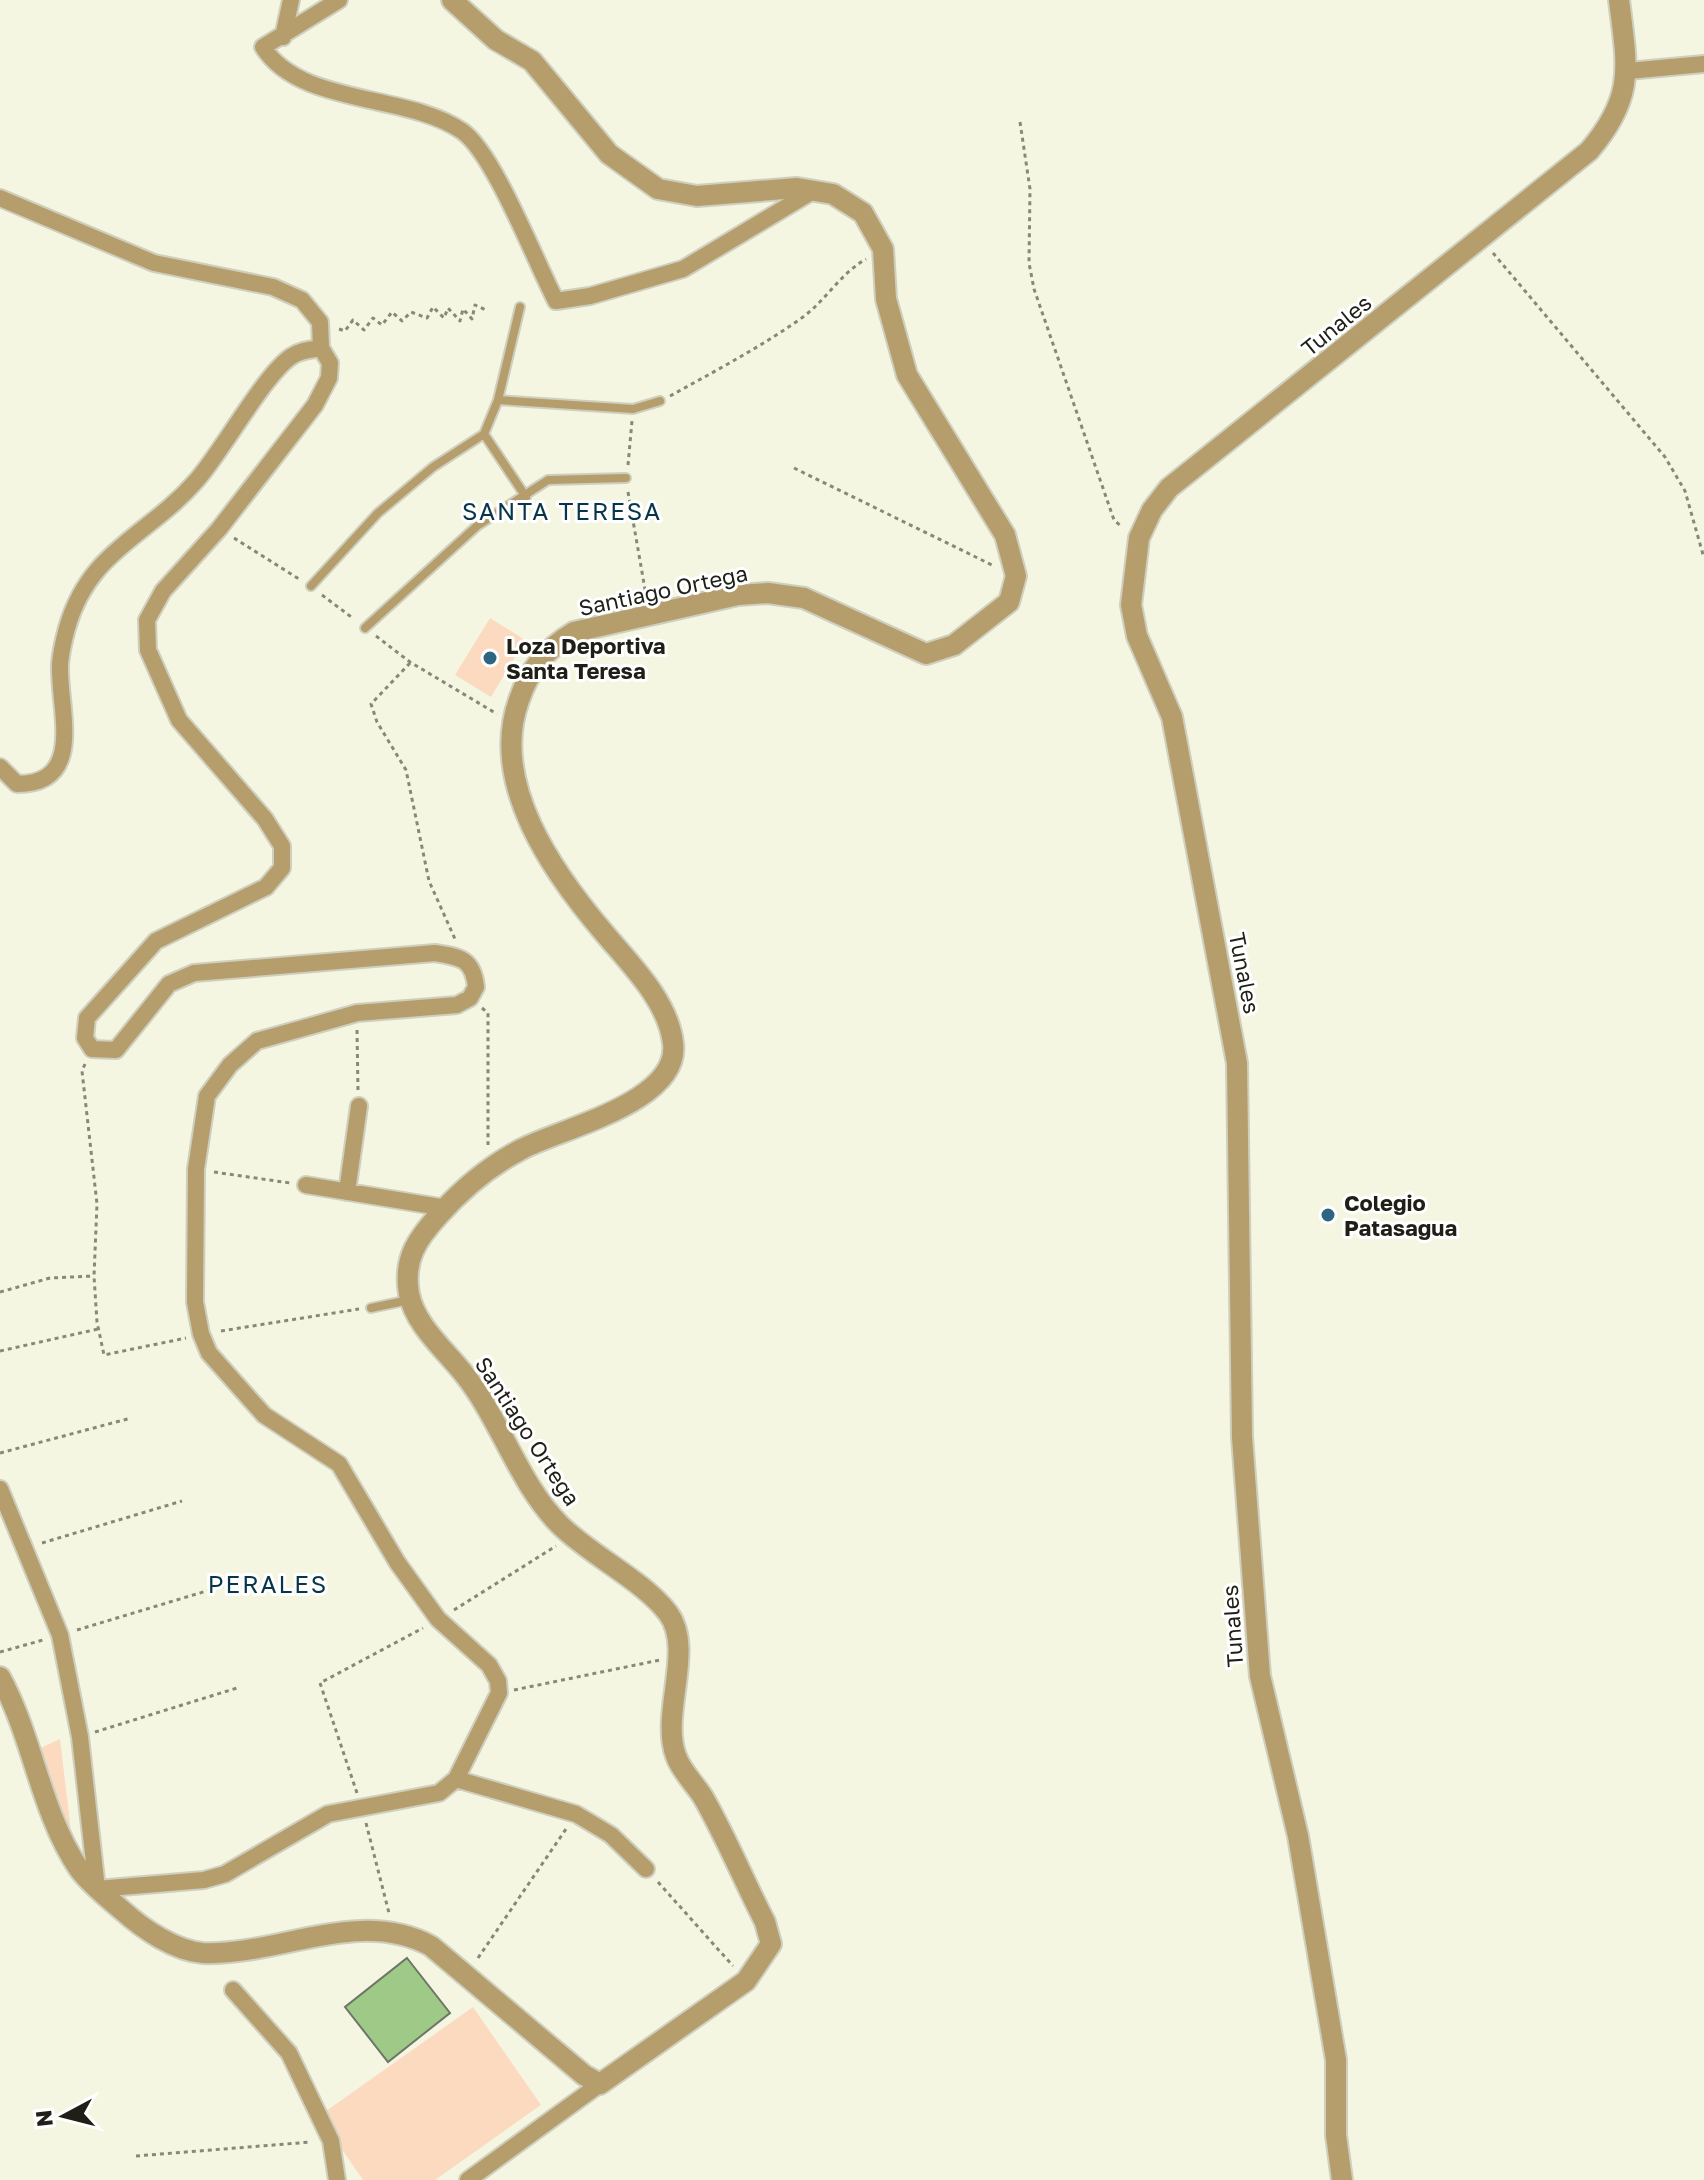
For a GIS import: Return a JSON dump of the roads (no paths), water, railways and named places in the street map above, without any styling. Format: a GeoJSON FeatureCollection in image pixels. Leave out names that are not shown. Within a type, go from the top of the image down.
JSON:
{"type":"FeatureCollection","features":[{"type":"Feature","properties":{"kind":"street"},"geometry":{"type":"LineString","coordinates":[[283,37],[291,0]]}},
{"type":"Feature","properties":{"kind":"street"},"geometry":{"type":"LineString","coordinates":[[339,0],[263,47],[274,64],[299,79],[437,118],[464,132],[489,166],[556,301],[590,296],[683,269],[813,191]]}},
{"type":"Feature","properties":{"kind":"street"},"geometry":{"type":"LineString","coordinates":[[452,0],[496,40],[532,61],[609,154],[658,189],[697,196],[797,188],[813,191]]}},
{"type":"Feature","properties":{"kind":"street","name":"Tunales"},"geometry":{"type":"LineString","coordinates":[[1342,2180],[1336,2135],[1336,2060],[1298,1836],[1260,1676],[1242,1437],[1237,1063],[1172,717],[1137,636],[1131,605],[1139,538],[1152,510],[1169,488],[1589,151],[1608,128],[1628,71],[1619,0]]}},
{"type":"Feature","properties":{"kind":"street"},"geometry":{"type":"LineString","coordinates":[[1628,71],[1704,64]]}},
{"type":"Feature","properties":{"kind":"street","name":"Santiago Ortega"},"geometry":{"type":"LineString","coordinates":[[600,2084],[746,1981],[771,1944],[765,1922],[703,1798],[676,1756],[672,1728],[679,1631],[667,1610],[560,1525],[538,1497],[467,1377],[422,1324],[410,1300],[407,1274],[413,1244],[446,1208],[489,1169],[524,1148],[639,1099],[668,1073],[674,1045],[653,990],[552,866],[526,814],[514,768],[511,722],[529,672],[558,641],[582,630],[738,595],[768,593],[804,598],[926,654],[954,645],[1009,602],[1016,576],[1005,535],[907,375],[886,299],[883,249],[863,213],[833,194],[813,191]]}},
{"type":"Feature","properties":{"kind":"street"},"geometry":{"type":"LineString","coordinates":[[0,198],[154,263],[273,287],[302,300],[320,322],[321,348],[330,363],[329,378],[315,405],[219,529],[163,591],[147,620],[148,650],[179,720],[265,819],[282,846],[282,868],[266,887],[156,941],[87,1018],[85,1038],[92,1049],[116,1050],[169,984],[194,973],[435,953],[463,957],[475,973],[476,987],[470,998],[457,1005],[357,1013],[257,1041],[230,1065],[207,1096],[196,1169],[195,1302],[201,1334],[209,1353],[264,1415],[339,1464],[397,1562],[438,1619],[489,1665],[498,1681],[499,1693],[456,1779],[439,1793],[328,1814],[225,1874],[204,1880],[97,1889]]}},
{"type":"Feature","properties":{"kind":"street"},"geometry":{"type":"LineString","coordinates":[[0,767],[17,784],[43,781],[58,768],[64,742],[60,663],[77,600],[103,559],[166,512],[197,480],[290,356],[321,348]]}},
{"type":"Feature","properties":{"kind":"street"},"geometry":{"type":"LineString","coordinates":[[347,1192],[359,1106]]}},
{"type":"Feature","properties":{"kind":"street"},"geometry":{"type":"LineString","coordinates":[[306,1185],[446,1208]]}},
{"type":"Feature","properties":{"kind":"street"},"geometry":{"type":"LineString","coordinates":[[0,1489],[60,1635],[80,1737],[97,1889]]}},
{"type":"Feature","properties":{"kind":"street"},"geometry":{"type":"LineString","coordinates":[[0,1677],[62,1837],[79,1869],[97,1889],[157,1936],[203,1953],[264,1948],[304,1936],[393,1932],[431,1946],[465,1978],[584,2075],[600,2084],[468,2180]]}},
{"type":"Feature","properties":{"kind":"street"},"geometry":{"type":"LineString","coordinates":[[456,1779],[576,1814],[611,1835],[646,1869]]}},
{"type":"Feature","properties":{"kind":"street"},"geometry":{"type":"LineString","coordinates":[[233,1990],[289,2053],[331,2141],[337,2180]]}},
{"type":"Feature","properties":{"kind":"lane"},"geometry":{"type":"LineString","coordinates":[[311,586],[378,513],[433,467],[484,434],[498,400],[520,307]]}},
{"type":"Feature","properties":{"kind":"lane"},"geometry":{"type":"LineString","coordinates":[[498,400],[633,409],[660,401]]}},
{"type":"Feature","properties":{"kind":"lane"},"geometry":{"type":"LineString","coordinates":[[484,434],[526,497]]}},
{"type":"Feature","properties":{"kind":"lane"},"geometry":{"type":"LineString","coordinates":[[365,628],[477,526],[548,480],[626,478]]}},
{"type":"Feature","properties":{"kind":"lane"},"geometry":{"type":"LineString","coordinates":[[371,1308],[410,1300]]}},
{"type":"Feature","properties":{"kind":"place","name":"Loza Deportiva Santa Teresa"},"geometry":{"type":"Point","coordinates":[490,658]}},
{"type":"Feature","properties":{"kind":"place","name":"Colegio Patasagua"},"geometry":{"type":"Point","coordinates":[1328,1215]}},
{"type":"Feature","properties":{"kind":"district","name":"SANTA TERESA"},"geometry":{"type":"Point","coordinates":[562,510]}},
{"type":"Feature","properties":{"kind":"district","name":"PERALES"},"geometry":{"type":"Point","coordinates":[268,1583]}}]}
